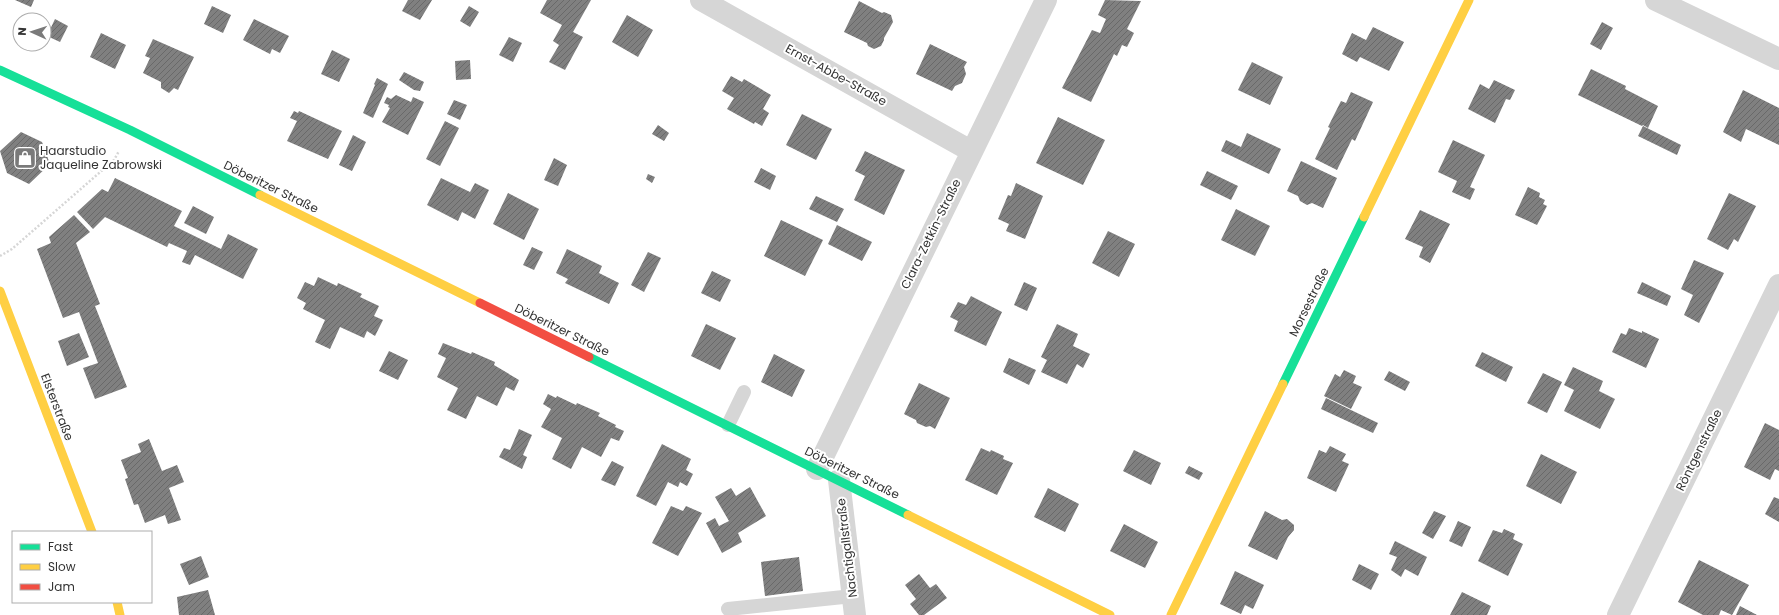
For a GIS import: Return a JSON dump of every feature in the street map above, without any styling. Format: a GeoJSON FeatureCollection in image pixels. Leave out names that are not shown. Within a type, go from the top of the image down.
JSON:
{"type":"FeatureCollection","features":[{"type":"Feature","properties":{"kind":"street","name":"Ernst-Abbe-Straße"},"geometry":{"type":"LineString","coordinates":[[701,0],[971,151]]}},
{"type":"Feature","properties":{"kind":"street","name":"Clara-Zetkin-Straße"},"geometry":{"type":"LineString","coordinates":[[818,469],[971,151],[1046,0]]}},
{"type":"Feature","properties":{"kind":"street","name":"Morsestraße"},"geometry":{"type":"LineString","coordinates":[[1171,615],[1469,0]]}},
{"type":"Feature","properties":{"kind":"street"},"geometry":{"type":"LineString","coordinates":[[1656,0],[1779,59]]}},
{"type":"Feature","properties":{"kind":"street","name":"Döberitzer Straße"},"geometry":{"type":"LineString","coordinates":[[0,70],[130,130],[818,469],[1110,615]]}},
{"type":"Feature","properties":{"kind":"street","name":"Röntgenstraße"},"geometry":{"type":"LineString","coordinates":[[1618,615],[1779,285]]}},
{"type":"Feature","properties":{"kind":"street","name":"Elsterstraße"},"geometry":{"type":"LineString","coordinates":[[0,291],[92,531]]}},
{"type":"Feature","properties":{"kind":"street","name":"Nachtigallstraße"},"geometry":{"type":"LineString","coordinates":[[839,480],[854,606]]}},
{"type":"Feature","properties":{"kind":"street"},"geometry":{"type":"LineString","coordinates":[[117,603],[120,615]]}},
{"type":"Feature","properties":{"kind":"lane"},"geometry":{"type":"LineString","coordinates":[[728,425],[744,392]]}},
{"type":"Feature","properties":{"kind":"lane"},"geometry":{"type":"LineString","coordinates":[[728,609],[854,606]]}},
{"type":"Feature","properties":{"kind":"path"},"geometry":{"type":"LineString","coordinates":[[0,256],[12,249],[114,160],[130,130]]}},
{"type":"Feature","properties":{"kind":"building"},"geometry":{"type":"Polygon","coordinates":[[[15,0],[34,0],[31,7],[15,0]]]}},
{"type":"Feature","properties":{"kind":"building"},"geometry":{"type":"Polygon","coordinates":[[[408,0],[432,0],[420,20],[402,11],[408,0]]]}},
{"type":"Feature","properties":{"kind":"building"},"geometry":{"type":"Polygon","coordinates":[[[547,0],[591,0],[573,32],[583,37],[565,70],[549,62],[559,45],[553,41],[562,25],[540,13],[547,0]]]}},
{"type":"Feature","properties":{"kind":"building"},"geometry":{"type":"Polygon","coordinates":[[[1105,0],[1141,1],[1127,29],[1134,33],[1127,47],[1122,45],[1117,56],[1114,54],[1091,102],[1062,88],[1092,30],[1100,33],[1106,19],[1098,15],[1105,0]]]}},
{"type":"Feature","properties":{"kind":"building"},"geometry":{"type":"Polygon","coordinates":[[[859,1],[882,13],[884,12],[891,15],[893,22],[881,46],[874,49],[868,46],[867,43],[844,32],[859,1]]]}},
{"type":"Feature","properties":{"kind":"building"},"geometry":{"type":"Polygon","coordinates":[[[212,6],[231,15],[223,33],[204,24],[212,6]]]}},
{"type":"Feature","properties":{"kind":"building"},"geometry":{"type":"Polygon","coordinates":[[[469,6],[479,12],[470,27],[460,21],[469,6]]]}},
{"type":"Feature","properties":{"kind":"building"},"geometry":{"type":"Polygon","coordinates":[[[627,15],[653,30],[638,57],[612,42],[627,15]]]}},
{"type":"Feature","properties":{"kind":"building"},"geometry":{"type":"Polygon","coordinates":[[[55,19],[68,26],[60,42],[52,38],[52,25],[55,19]]]}},
{"type":"Feature","properties":{"kind":"building"},"geometry":{"type":"Polygon","coordinates":[[[254,19],[289,36],[280,53],[272,49],[270,54],[243,40],[254,19]]]}},
{"type":"Feature","properties":{"kind":"building"},"geometry":{"type":"Polygon","coordinates":[[[1602,22],[1613,28],[1601,50],[1590,44],[1602,22]]]}},
{"type":"Feature","properties":{"kind":"building"},"geometry":{"type":"Polygon","coordinates":[[[1373,27],[1404,42],[1389,71],[1360,57],[1357,62],[1342,54],[1352,33],[1366,40],[1373,27]]]}},
{"type":"Feature","properties":{"kind":"building"},"geometry":{"type":"Polygon","coordinates":[[[101,33],[126,45],[115,69],[90,57],[101,33]]]}},
{"type":"Feature","properties":{"kind":"building"},"geometry":{"type":"Polygon","coordinates":[[[509,37],[522,43],[513,62],[499,55],[509,37]]]}},
{"type":"Feature","properties":{"kind":"building"},"geometry":{"type":"Polygon","coordinates":[[[153,39],[194,57],[178,90],[174,88],[169,93],[161,88],[161,82],[143,73],[150,58],[145,56],[153,39]]]}},
{"type":"Feature","properties":{"kind":"building"},"geometry":{"type":"Polygon","coordinates":[[[930,44],[967,62],[964,67],[966,74],[962,83],[955,86],[952,91],[916,74],[930,44]]]}},
{"type":"Feature","properties":{"kind":"building"},"geometry":{"type":"Polygon","coordinates":[[[332,50],[350,59],[339,82],[321,74],[332,50]]]}},
{"type":"Feature","properties":{"kind":"building"},"geometry":{"type":"Polygon","coordinates":[[[470,60],[471,79],[456,80],[455,61],[470,60]]]}},
{"type":"Feature","properties":{"kind":"building"},"geometry":{"type":"Polygon","coordinates":[[[1252,62],[1283,77],[1270,105],[1238,90],[1252,62]]]}},
{"type":"Feature","properties":{"kind":"building"},"geometry":{"type":"Polygon","coordinates":[[[1591,69],[1626,86],[1625,89],[1658,106],[1648,128],[1578,95],[1591,69]]]}},
{"type":"Feature","properties":{"kind":"building"},"geometry":{"type":"Polygon","coordinates":[[[404,72],[424,82],[420,91],[414,90],[399,80],[404,72]]]}},
{"type":"Feature","properties":{"kind":"building"},"geometry":{"type":"Polygon","coordinates":[[[731,76],[742,82],[744,79],[771,95],[763,109],[769,113],[762,126],[755,122],[754,124],[727,109],[734,98],[722,91],[731,76]]]}},
{"type":"Feature","properties":{"kind":"building"},"geometry":{"type":"Polygon","coordinates":[[[377,78],[388,84],[373,118],[363,113],[377,78]]]}},
{"type":"Feature","properties":{"kind":"building"},"geometry":{"type":"Polygon","coordinates":[[[1494,80],[1515,90],[1510,100],[1506,99],[1495,123],[1468,109],[1480,84],[1489,89],[1494,80]]]}},
{"type":"Feature","properties":{"kind":"building"},"geometry":{"type":"Polygon","coordinates":[[[1743,90],[1779,108],[1779,145],[1746,129],[1741,142],[1723,132],[1743,90]]]}},
{"type":"Feature","properties":{"kind":"building"},"geometry":{"type":"Polygon","coordinates":[[[1351,92],[1373,102],[1355,141],[1352,139],[1337,170],[1315,159],[1330,128],[1328,127],[1341,101],[1346,103],[1351,92]]]}},
{"type":"Feature","properties":{"kind":"building"},"geometry":{"type":"Polygon","coordinates":[[[396,95],[411,102],[413,97],[424,102],[408,135],[382,122],[390,108],[388,107],[389,105],[384,103],[387,97],[391,99],[396,95]]]}},
{"type":"Feature","properties":{"kind":"building"},"geometry":{"type":"Polygon","coordinates":[[[454,100],[467,105],[460,120],[447,114],[454,100]]]}},
{"type":"Feature","properties":{"kind":"building"},"geometry":{"type":"Polygon","coordinates":[[[294,111],[298,113],[299,111],[342,131],[328,159],[287,141],[297,121],[290,118],[294,111]]]}},
{"type":"Feature","properties":{"kind":"building"},"geometry":{"type":"Polygon","coordinates":[[[802,114],[832,129],[816,160],[786,145],[802,114]]]}},
{"type":"Feature","properties":{"kind":"building"},"geometry":{"type":"Polygon","coordinates":[[[1058,117],[1105,140],[1083,185],[1036,163],[1058,117]]]}},
{"type":"Feature","properties":{"kind":"building"},"geometry":{"type":"Polygon","coordinates":[[[445,121],[459,128],[440,166],[426,159],[445,121]]]}},
{"type":"Feature","properties":{"kind":"building"},"geometry":{"type":"Polygon","coordinates":[[[658,125],[669,133],[664,141],[652,134],[658,125]]]}},
{"type":"Feature","properties":{"kind":"building"},"geometry":{"type":"Polygon","coordinates":[[[1643,126],[1681,145],[1677,155],[1638,136],[1643,126]]]}},
{"type":"Feature","properties":{"kind":"building","name":"Haarstudio Jaqueline Zabrowski"},"geometry":{"type":"Polygon","coordinates":[[[21,132],[42,142],[50,164],[29,184],[7,173],[0,151],[21,132]]]}},
{"type":"Feature","properties":{"kind":"building"},"geometry":{"type":"Polygon","coordinates":[[[1247,133],[1281,149],[1269,174],[1221,151],[1226,140],[1241,147],[1247,133]]]}},
{"type":"Feature","properties":{"kind":"building"},"geometry":{"type":"Polygon","coordinates":[[[353,135],[366,142],[352,171],[339,165],[353,135]]]}},
{"type":"Feature","properties":{"kind":"building"},"geometry":{"type":"Polygon","coordinates":[[[1453,140],[1485,155],[1470,187],[1475,189],[1470,200],[1452,192],[1457,181],[1438,172],[1453,140]]]}},
{"type":"Feature","properties":{"kind":"building"},"geometry":{"type":"Polygon","coordinates":[[[865,151],[905,170],[884,215],[854,200],[865,176],[855,171],[865,151]]]}},
{"type":"Feature","properties":{"kind":"building"},"geometry":{"type":"Polygon","coordinates":[[[554,158],[567,165],[558,186],[544,180],[554,158]]]}},
{"type":"Feature","properties":{"kind":"building"},"geometry":{"type":"Polygon","coordinates":[[[1301,161],[1337,178],[1323,208],[1312,203],[1307,205],[1300,201],[1298,196],[1287,191],[1301,161]]]}},
{"type":"Feature","properties":{"kind":"building"},"geometry":{"type":"Polygon","coordinates":[[[761,168],[776,176],[770,190],[754,182],[761,168]]]}},
{"type":"Feature","properties":{"kind":"building"},"geometry":{"type":"Polygon","coordinates":[[[1207,171],[1238,186],[1231,200],[1200,185],[1207,171]]]}},
{"type":"Feature","properties":{"kind":"building"},"geometry":{"type":"Polygon","coordinates":[[[648,174],[655,177],[652,183],[646,179],[648,174]]]}},
{"type":"Feature","properties":{"kind":"building"},"geometry":{"type":"Polygon","coordinates":[[[115,178],[182,211],[174,226],[221,249],[228,234],[258,249],[243,279],[195,255],[190,265],[182,262],[187,251],[169,243],[167,247],[105,217],[93,229],[77,212],[102,189],[108,192],[115,178]]]}},
{"type":"Feature","properties":{"kind":"building"},"geometry":{"type":"Polygon","coordinates":[[[441,178],[470,192],[475,183],[489,190],[475,219],[462,212],[458,221],[427,205],[441,178]]]}},
{"type":"Feature","properties":{"kind":"building"},"geometry":{"type":"Polygon","coordinates":[[[1016,183],[1043,196],[1025,239],[1006,231],[1009,224],[998,219],[1008,195],[1011,196],[1016,183]]]}},
{"type":"Feature","properties":{"kind":"building"},"geometry":{"type":"Polygon","coordinates":[[[1528,187],[1540,193],[1539,197],[1545,200],[1543,204],[1547,206],[1537,225],[1515,215],[1528,187]]]}},
{"type":"Feature","properties":{"kind":"building"},"geometry":{"type":"Polygon","coordinates":[[[508,193],[539,209],[524,240],[493,224],[508,193]]]}},
{"type":"Feature","properties":{"kind":"building"},"geometry":{"type":"Polygon","coordinates":[[[1729,193],[1756,206],[1738,242],[1734,239],[1728,250],[1707,239],[1729,193]]]}},
{"type":"Feature","properties":{"kind":"building"},"geometry":{"type":"Polygon","coordinates":[[[816,196],[844,209],[837,222],[809,209],[816,196]]]}},
{"type":"Feature","properties":{"kind":"building"},"geometry":{"type":"Polygon","coordinates":[[[193,206],[214,217],[206,234],[184,223],[193,206]]]}},
{"type":"Feature","properties":{"kind":"building"},"geometry":{"type":"Polygon","coordinates":[[[1236,209],[1270,226],[1255,256],[1221,240],[1236,209]]]}},
{"type":"Feature","properties":{"kind":"building"},"geometry":{"type":"Polygon","coordinates":[[[1420,210],[1450,224],[1430,263],[1419,257],[1423,247],[1405,239],[1420,210]]]}},
{"type":"Feature","properties":{"kind":"building"},"geometry":{"type":"Polygon","coordinates":[[[74,215],[90,232],[76,243],[100,304],[95,306],[127,387],[95,399],[83,368],[98,363],[79,312],[63,318],[37,249],[51,243],[49,237],[74,215]]]}},
{"type":"Feature","properties":{"kind":"building"},"geometry":{"type":"Polygon","coordinates":[[[781,220],[823,240],[805,276],[764,256],[781,220]]]}},
{"type":"Feature","properties":{"kind":"building"},"geometry":{"type":"Polygon","coordinates":[[[837,225],[872,242],[862,261],[828,244],[837,225]]]}},
{"type":"Feature","properties":{"kind":"building"},"geometry":{"type":"Polygon","coordinates":[[[1108,231],[1135,244],[1119,277],[1092,263],[1108,231]]]}},
{"type":"Feature","properties":{"kind":"building"},"geometry":{"type":"Polygon","coordinates":[[[532,247],[543,252],[534,270],[523,265],[532,247]]]}},
{"type":"Feature","properties":{"kind":"building"},"geometry":{"type":"Polygon","coordinates":[[[567,249],[602,266],[599,273],[619,283],[609,304],[565,283],[568,279],[556,273],[567,249]]]}},
{"type":"Feature","properties":{"kind":"building"},"geometry":{"type":"Polygon","coordinates":[[[648,252],[661,258],[644,292],[631,285],[648,252]]]}},
{"type":"Feature","properties":{"kind":"building"},"geometry":{"type":"Polygon","coordinates":[[[1694,260],[1724,273],[1699,323],[1684,315],[1693,295],[1681,289],[1694,260]]]}},
{"type":"Feature","properties":{"kind":"building"},"geometry":{"type":"Polygon","coordinates":[[[712,271],[731,280],[720,302],[701,293],[712,271]]]}},
{"type":"Feature","properties":{"kind":"building"},"geometry":{"type":"Polygon","coordinates":[[[318,277],[337,286],[338,283],[362,294],[360,297],[379,306],[374,316],[383,320],[375,336],[367,331],[364,338],[340,327],[330,349],[315,342],[325,320],[303,309],[306,303],[297,298],[305,282],[314,286],[318,277]]]}},
{"type":"Feature","properties":{"kind":"building"},"geometry":{"type":"Polygon","coordinates":[[[1024,282],[1037,288],[1027,311],[1014,305],[1024,282]]]}},
{"type":"Feature","properties":{"kind":"building"},"geometry":{"type":"Polygon","coordinates":[[[1642,282],[1671,296],[1667,306],[1637,293],[1642,282]]]}},
{"type":"Feature","properties":{"kind":"building"},"geometry":{"type":"Polygon","coordinates":[[[971,296],[1002,312],[986,346],[954,331],[958,321],[950,317],[958,302],[966,305],[971,296]]]}},
{"type":"Feature","properties":{"kind":"building"},"geometry":{"type":"Polygon","coordinates":[[[706,324],[736,338],[720,370],[691,356],[706,324]]]}},
{"type":"Feature","properties":{"kind":"building"},"geometry":{"type":"Polygon","coordinates":[[[1057,324],[1078,334],[1073,346],[1090,354],[1083,368],[1077,364],[1067,384],[1041,372],[1047,360],[1041,357],[1057,324]]]}},
{"type":"Feature","properties":{"kind":"building"},"geometry":{"type":"Polygon","coordinates":[[[1629,328],[1642,333],[1642,331],[1659,339],[1646,368],[1612,352],[1621,333],[1626,335],[1629,328]]]}},
{"type":"Feature","properties":{"kind":"building"},"geometry":{"type":"Polygon","coordinates":[[[79,333],[89,357],[67,366],[58,341],[79,333]]]}},
{"type":"Feature","properties":{"kind":"building"},"geometry":{"type":"Polygon","coordinates":[[[443,343],[471,354],[472,352],[495,362],[494,365],[519,380],[514,391],[506,387],[497,406],[477,396],[466,419],[447,410],[458,388],[437,377],[446,358],[438,354],[443,343]]]}},
{"type":"Feature","properties":{"kind":"building"},"geometry":{"type":"Polygon","coordinates":[[[389,351],[408,360],[398,380],[379,371],[389,351]]]}},
{"type":"Feature","properties":{"kind":"building"},"geometry":{"type":"Polygon","coordinates":[[[1482,352],[1513,367],[1506,382],[1475,366],[1482,352]]]}},
{"type":"Feature","properties":{"kind":"building"},"geometry":{"type":"Polygon","coordinates":[[[774,354],[805,370],[792,397],[761,382],[774,354]]]}},
{"type":"Feature","properties":{"kind":"building"},"geometry":{"type":"Polygon","coordinates":[[[1009,358],[1036,370],[1029,385],[1003,372],[1009,358]]]}},
{"type":"Feature","properties":{"kind":"building"},"geometry":{"type":"Polygon","coordinates":[[[1573,367],[1603,381],[1599,391],[1615,399],[1600,429],[1564,411],[1574,390],[1564,385],[1573,367]]]}},
{"type":"Feature","properties":{"kind":"building"},"geometry":{"type":"Polygon","coordinates":[[[1344,370],[1356,376],[1353,383],[1362,387],[1351,409],[1324,396],[1335,374],[1340,377],[1344,370]]]}},
{"type":"Feature","properties":{"kind":"building"},"geometry":{"type":"Polygon","coordinates":[[[1389,371],[1410,382],[1405,391],[1384,380],[1389,371]]]}},
{"type":"Feature","properties":{"kind":"building"},"geometry":{"type":"Polygon","coordinates":[[[1543,373],[1562,382],[1547,413],[1527,403],[1543,373]]]}},
{"type":"Feature","properties":{"kind":"building"},"geometry":{"type":"Polygon","coordinates":[[[919,383],[950,398],[935,429],[930,426],[926,427],[917,423],[916,420],[904,414],[919,383]]]}},
{"type":"Feature","properties":{"kind":"building"},"geometry":{"type":"Polygon","coordinates":[[[548,394],[556,398],[557,396],[576,405],[577,403],[600,413],[598,416],[624,431],[619,441],[611,438],[601,457],[582,447],[571,469],[552,459],[562,438],[541,427],[551,409],[543,404],[548,394]]]}},
{"type":"Feature","properties":{"kind":"building"},"geometry":{"type":"Polygon","coordinates":[[[1326,398],[1378,423],[1373,433],[1321,409],[1326,398]]]}},
{"type":"Feature","properties":{"kind":"building"},"geometry":{"type":"Polygon","coordinates":[[[1765,423],[1779,430],[1779,471],[1775,469],[1770,480],[1744,467],[1765,423]]]}},
{"type":"Feature","properties":{"kind":"building"},"geometry":{"type":"Polygon","coordinates":[[[519,429],[532,435],[523,455],[527,457],[522,469],[499,457],[504,448],[510,450],[519,429]]]}},
{"type":"Feature","properties":{"kind":"building"},"geometry":{"type":"Polygon","coordinates":[[[149,439],[162,471],[177,465],[184,482],[169,488],[181,520],[168,524],[165,515],[145,523],[138,504],[134,505],[125,479],[128,478],[121,460],[141,452],[138,444],[149,439]]]}},
{"type":"Feature","properties":{"kind":"building"},"geometry":{"type":"Polygon","coordinates":[[[662,444],[691,459],[686,470],[693,474],[687,486],[680,482],[678,487],[668,482],[656,506],[636,496],[662,444]]]}},
{"type":"Feature","properties":{"kind":"building"},"geometry":{"type":"Polygon","coordinates":[[[1330,446],[1346,454],[1342,461],[1349,464],[1336,492],[1307,478],[1319,450],[1326,453],[1330,446]]]}},
{"type":"Feature","properties":{"kind":"building"},"geometry":{"type":"Polygon","coordinates":[[[981,448],[990,452],[991,450],[1004,456],[1003,459],[1013,463],[997,495],[965,480],[981,448]]]}},
{"type":"Feature","properties":{"kind":"building"},"geometry":{"type":"Polygon","coordinates":[[[1134,450],[1161,463],[1151,485],[1123,471],[1134,450]]]}},
{"type":"Feature","properties":{"kind":"building"},"geometry":{"type":"Polygon","coordinates":[[[1541,454],[1577,472],[1561,504],[1526,486],[1541,454]]]}},
{"type":"Feature","properties":{"kind":"building"},"geometry":{"type":"Polygon","coordinates":[[[612,461],[624,467],[615,486],[601,480],[612,461]]]}},
{"type":"Feature","properties":{"kind":"building"},"geometry":{"type":"Polygon","coordinates":[[[1189,466],[1203,473],[1199,480],[1185,473],[1189,466]]]}},
{"type":"Feature","properties":{"kind":"building"},"geometry":{"type":"Polygon","coordinates":[[[750,487],[766,516],[738,533],[742,542],[722,553],[706,523],[715,518],[719,526],[729,521],[715,497],[731,488],[736,496],[750,487]]]}},
{"type":"Feature","properties":{"kind":"building"},"geometry":{"type":"Polygon","coordinates":[[[1048,488],[1079,504],[1065,532],[1034,517],[1048,488]]]}},
{"type":"Feature","properties":{"kind":"building"},"geometry":{"type":"Polygon","coordinates":[[[1774,497],[1779,499],[1779,522],[1765,514],[1774,497]]]}},
{"type":"Feature","properties":{"kind":"building"},"geometry":{"type":"Polygon","coordinates":[[[671,506],[683,511],[686,506],[702,513],[678,556],[652,543],[671,506]]]}},
{"type":"Feature","properties":{"kind":"building"},"geometry":{"type":"Polygon","coordinates":[[[1265,511],[1282,520],[1287,519],[1294,525],[1294,530],[1288,537],[1277,560],[1248,546],[1265,511]]]}},
{"type":"Feature","properties":{"kind":"building"},"geometry":{"type":"Polygon","coordinates":[[[1434,511],[1446,516],[1433,539],[1422,533],[1434,511]]]}},
{"type":"Feature","properties":{"kind":"building"},"geometry":{"type":"Polygon","coordinates":[[[1458,521],[1471,527],[1462,547],[1449,541],[1458,521]]]}},
{"type":"Feature","properties":{"kind":"building"},"geometry":{"type":"Polygon","coordinates":[[[1124,524],[1158,542],[1145,568],[1110,551],[1124,524]]]}},
{"type":"Feature","properties":{"kind":"building"},"geometry":{"type":"Polygon","coordinates":[[[1504,529],[1515,534],[1513,539],[1523,544],[1508,576],[1478,561],[1493,530],[1502,533],[1504,529]]]}},
{"type":"Feature","properties":{"kind":"building"},"geometry":{"type":"Polygon","coordinates":[[[1395,541],[1427,557],[1418,576],[1405,569],[1401,577],[1391,570],[1397,557],[1389,554],[1395,541]]]}},
{"type":"Feature","properties":{"kind":"building"},"geometry":{"type":"Polygon","coordinates":[[[201,556],[209,577],[189,585],[180,564],[201,556]]]}},
{"type":"Feature","properties":{"kind":"building"},"geometry":{"type":"Polygon","coordinates":[[[799,557],[803,591],[765,596],[761,562],[799,557]]]}},
{"type":"Feature","properties":{"kind":"building"},"geometry":{"type":"Polygon","coordinates":[[[1699,560],[1749,585],[1732,615],[1721,610],[1719,615],[1703,615],[1678,602],[1699,560]]]}},
{"type":"Feature","properties":{"kind":"building"},"geometry":{"type":"Polygon","coordinates":[[[1359,564],[1379,574],[1371,590],[1352,580],[1359,564]]]}},
{"type":"Feature","properties":{"kind":"building"},"geometry":{"type":"Polygon","coordinates":[[[1235,571],[1264,585],[1253,609],[1245,605],[1241,614],[1220,604],[1235,571]]]}},
{"type":"Feature","properties":{"kind":"building"},"geometry":{"type":"Polygon","coordinates":[[[919,574],[930,588],[936,584],[947,598],[924,615],[919,615],[910,604],[916,599],[905,585],[919,574]]]}},
{"type":"Feature","properties":{"kind":"building"},"geometry":{"type":"Polygon","coordinates":[[[208,590],[215,615],[179,615],[177,597],[208,590]]]}},
{"type":"Feature","properties":{"kind":"building"},"geometry":{"type":"Polygon","coordinates":[[[1462,592],[1491,606],[1487,615],[1450,615],[1462,592]]]}},
{"type":"Feature","properties":{"kind":"building"},"geometry":{"type":"Polygon","coordinates":[[[1740,606],[1757,615],[1736,615],[1740,606]]]}},
{"type":"Feature","properties":{"kind":"traffic: fast"},"geometry":{"type":"LineString","coordinates":[[0,70],[130,130],[260,195]]}},
{"type":"Feature","properties":{"kind":"traffic: fast"},"geometry":{"type":"LineString","coordinates":[[1283,384],[1364,217]]}},
{"type":"Feature","properties":{"kind":"traffic: fast"},"geometry":{"type":"LineString","coordinates":[[589,357],[908,515]]}},
{"type":"Feature","properties":{"kind":"traffic: slow"},"geometry":{"type":"LineString","coordinates":[[1364,217],[1469,0]]}},
{"type":"Feature","properties":{"kind":"traffic: slow"},"geometry":{"type":"LineString","coordinates":[[260,195],[480,303]]}},
{"type":"Feature","properties":{"kind":"traffic: slow"},"geometry":{"type":"LineString","coordinates":[[0,291],[92,531]]}},
{"type":"Feature","properties":{"kind":"traffic: slow"},"geometry":{"type":"LineString","coordinates":[[1171,615],[1283,384]]}},
{"type":"Feature","properties":{"kind":"traffic: slow"},"geometry":{"type":"LineString","coordinates":[[908,515],[1110,615]]}},
{"type":"Feature","properties":{"kind":"traffic: slow"},"geometry":{"type":"LineString","coordinates":[[117,603],[120,615]]}},
{"type":"Feature","properties":{"kind":"traffic: jam"},"geometry":{"type":"LineString","coordinates":[[480,303],[589,357]]}},
{"type":"Feature","properties":{"kind":"place","name":"Haarstudio Jaqueline Zabrowski"},"geometry":{"type":"Point","coordinates":[25,158]}}]}
